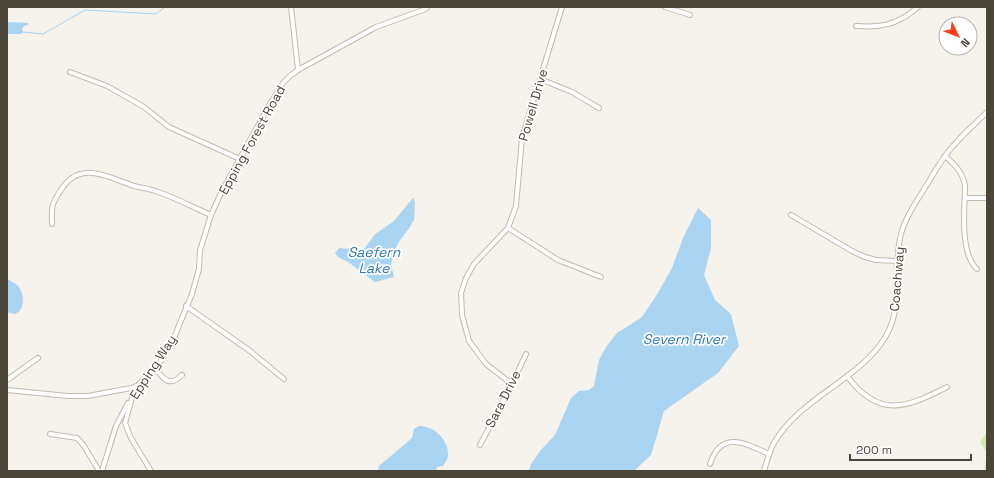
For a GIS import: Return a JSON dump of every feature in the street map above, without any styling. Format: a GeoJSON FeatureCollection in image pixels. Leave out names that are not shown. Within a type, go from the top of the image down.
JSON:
{"type":"FeatureCollection","features":[{"type":"Feature","properties":{"kind":"street"},"geometry":{"type":"LineString","coordinates":[[291,7],[298,70]]}},
{"type":"Feature","properties":{"kind":"street","name":"Epping Forest Road"},"geometry":{"type":"LineString","coordinates":[[186,306],[192,294],[199,269],[200,250],[211,215],[271,102],[283,83],[298,70],[376,27],[428,7]]}},
{"type":"Feature","properties":{"kind":"street","name":"Powell Drive"},"geometry":{"type":"LineString","coordinates":[[512,384],[486,364],[468,341],[462,315],[461,293],[466,278],[474,264],[508,228],[516,206],[522,138],[562,7]]}},
{"type":"Feature","properties":{"kind":"street"},"geometry":{"type":"LineString","coordinates":[[665,7],[690,15]]}},
{"type":"Feature","properties":{"kind":"street"},"geometry":{"type":"LineString","coordinates":[[856,26],[884,26],[904,18],[918,7]]}},
{"type":"Feature","properties":{"kind":"street"},"geometry":{"type":"LineString","coordinates":[[70,72],[107,86],[144,107],[169,127],[240,159]]}},
{"type":"Feature","properties":{"kind":"street"},"geometry":{"type":"LineString","coordinates":[[540,79],[572,92],[599,108]]}},
{"type":"Feature","properties":{"kind":"street","name":"Coachway"},"geometry":{"type":"LineString","coordinates":[[764,471],[774,443],[790,421],[868,359],[880,345],[891,326],[896,311],[898,287],[897,261],[901,235],[905,224],[911,211],[945,156],[965,133],[987,112]]}},
{"type":"Feature","properties":{"kind":"street"},"geometry":{"type":"LineString","coordinates":[[945,156],[961,172],[965,184],[964,229],[970,260],[977,269]]}},
{"type":"Feature","properties":{"kind":"street"},"geometry":{"type":"LineString","coordinates":[[52,224],[51,209],[53,200],[66,182],[76,175],[92,172],[107,175],[134,186],[158,191],[211,215]]}},
{"type":"Feature","properties":{"kind":"street"},"geometry":{"type":"LineString","coordinates":[[965,198],[987,198]]}},
{"type":"Feature","properties":{"kind":"street"},"geometry":{"type":"LineString","coordinates":[[791,215],[865,257],[876,260],[897,261]]}},
{"type":"Feature","properties":{"kind":"street"},"geometry":{"type":"LineString","coordinates":[[508,228],[558,260],[601,277]]}},
{"type":"Feature","properties":{"kind":"street"},"geometry":{"type":"LineString","coordinates":[[186,306],[250,351],[284,379]]}},
{"type":"Feature","properties":{"kind":"street","name":"Epping Way"},"geometry":{"type":"LineString","coordinates":[[151,471],[131,438],[125,423],[132,398],[139,384],[156,368],[173,340],[186,306]]}},
{"type":"Feature","properties":{"kind":"street","name":"Sara Drive"},"geometry":{"type":"LineString","coordinates":[[480,444],[526,354]]}},
{"type":"Feature","properties":{"kind":"street"},"geometry":{"type":"LineString","coordinates":[[7,380],[38,358]]}},
{"type":"Feature","properties":{"kind":"street"},"geometry":{"type":"LineString","coordinates":[[156,368],[163,379],[169,382],[177,380],[182,375]]}},
{"type":"Feature","properties":{"kind":"street"},"geometry":{"type":"LineString","coordinates":[[847,376],[861,394],[878,403],[900,406],[911,404],[947,387]]}},
{"type":"Feature","properties":{"kind":"street"},"geometry":{"type":"LineString","coordinates":[[7,390],[68,396],[88,396],[131,388],[139,384]]}},
{"type":"Feature","properties":{"kind":"street"},"geometry":{"type":"LineString","coordinates":[[100,471],[116,426],[132,398]]}},
{"type":"Feature","properties":{"kind":"street"},"geometry":{"type":"LineString","coordinates":[[50,434],[77,438],[82,443],[100,471]]}},
{"type":"Feature","properties":{"kind":"street"},"geometry":{"type":"LineString","coordinates":[[710,464],[713,454],[717,449],[722,445],[733,442],[744,443],[769,454]]}},
{"type":"Feature","properties":{"kind":"green space"},"geometry":{"type":"Polygon","coordinates":[[[987,432],[987,453],[980,442],[987,432]]]}},
{"type":"Feature","properties":{"kind":"green space"},"geometry":{"type":"Polygon","coordinates":[[[987,453],[987,471],[984,471],[987,453]]]}},
{"type":"Feature","properties":{"kind":"water"},"geometry":{"type":"Polygon","coordinates":[[[7,22],[28,23],[28,25],[24,26],[21,34],[7,34],[7,22]]]}},
{"type":"Feature","properties":{"kind":"water","name":"Saefern Lake"},"geometry":{"type":"Polygon","coordinates":[[[413,198],[415,202],[414,220],[398,243],[393,255],[391,265],[394,277],[375,282],[348,262],[338,257],[335,253],[339,248],[361,250],[366,247],[374,235],[394,221],[413,198]]]}},
{"type":"Feature","properties":{"kind":"water","name":"Severn River"},"geometry":{"type":"Polygon","coordinates":[[[698,208],[711,220],[711,248],[704,275],[715,300],[731,314],[739,346],[718,373],[664,411],[651,455],[634,471],[529,471],[531,464],[540,451],[555,435],[571,398],[579,391],[589,390],[594,386],[599,360],[606,347],[617,333],[642,317],[658,293],[672,268],[683,238],[698,208]]]}},
{"type":"Feature","properties":{"kind":"water"},"geometry":{"type":"Polygon","coordinates":[[[7,279],[18,286],[23,297],[21,309],[15,314],[7,312],[7,279]]]}},
{"type":"Feature","properties":{"kind":"water"},"geometry":{"type":"Polygon","coordinates":[[[419,426],[424,426],[435,431],[446,444],[448,455],[443,466],[437,467],[436,471],[378,471],[379,466],[412,438],[414,429],[419,426]]]}},
{"type":"Feature","properties":{"kind":"waterway"},"geometry":{"type":"LineString","coordinates":[[23,32],[43,34],[85,10],[156,14],[165,7]]}}]}
